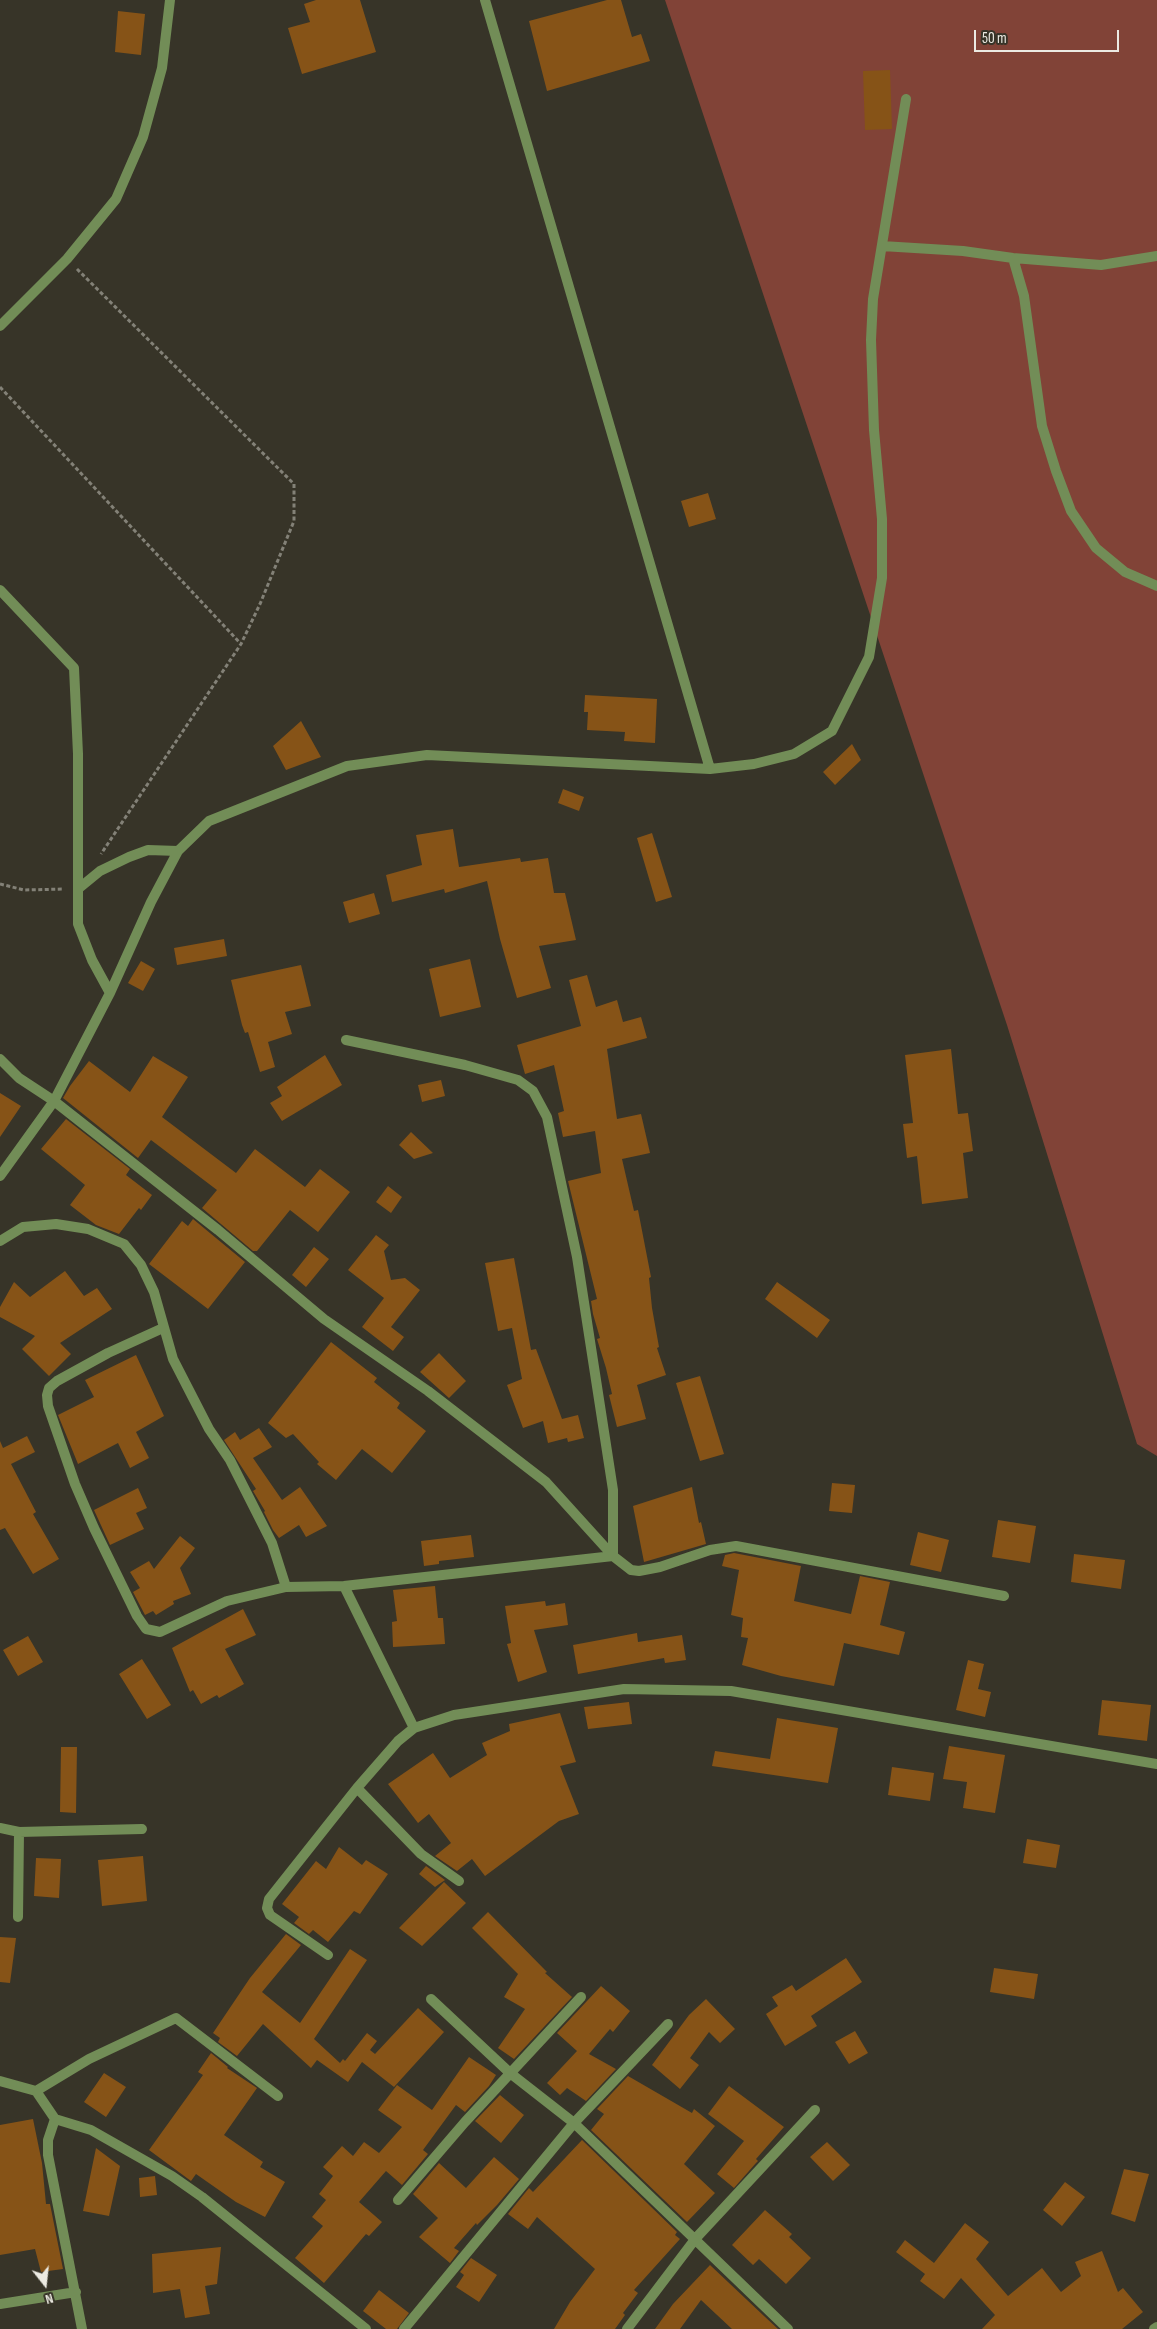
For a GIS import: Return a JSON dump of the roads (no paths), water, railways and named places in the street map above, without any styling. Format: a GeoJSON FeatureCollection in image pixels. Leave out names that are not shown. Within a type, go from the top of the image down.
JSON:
{"type":"FeatureCollection","features":[{"type":"Feature","properties":{"kind":"street"},"geometry":{"type":"LineString","coordinates":[[0,326],[67,259],[116,199],[142,137],[162,68],[170,0]]}},
{"type":"Feature","properties":{"kind":"street"},"geometry":{"type":"LineString","coordinates":[[485,0],[710,769]]}},
{"type":"Feature","properties":{"kind":"street"},"geometry":{"type":"LineString","coordinates":[[2,1171],[54,1101],[110,993],[151,902],[178,851],[209,821],[347,766],[427,755],[710,769],[754,764],[794,754],[832,731],[869,657],[882,578],[882,519],[874,430],[871,340],[873,299],[906,99]]}},
{"type":"Feature","properties":{"kind":"street"},"geometry":{"type":"LineString","coordinates":[[882,246],[963,251],[1013,258],[1101,265],[1157,256]]}},
{"type":"Feature","properties":{"kind":"street"},"geometry":{"type":"LineString","coordinates":[[1013,258],[1024,296],[1042,426],[1056,472],[1072,511],[1096,548],[1125,572],[1157,586]]}},
{"type":"Feature","properties":{"kind":"street"},"geometry":{"type":"LineString","coordinates":[[0,590],[74,668],[78,754],[78,924],[92,960],[110,993]]}},
{"type":"Feature","properties":{"kind":"street"},"geometry":{"type":"LineString","coordinates":[[78,889],[100,871],[148,850],[178,851]]}},
{"type":"Feature","properties":{"kind":"street"},"geometry":{"type":"LineString","coordinates":[[346,1040],[466,1065],[518,1080],[533,1090],[547,1117],[577,1257],[613,1490],[613,1556]]}},
{"type":"Feature","properties":{"kind":"street"},"geometry":{"type":"LineString","coordinates":[[0,1059],[19,1078],[54,1101],[218,1230],[324,1319],[428,1391],[546,1482],[613,1556],[631,1570],[639,1571],[660,1567],[710,1550],[736,1546],[1004,1596]]}},
{"type":"Feature","properties":{"kind":"street"},"geometry":{"type":"LineString","coordinates":[[0,1241],[23,1227],[56,1224],[88,1229],[124,1244],[141,1265],[154,1292],[173,1359],[209,1429],[230,1460],[272,1543],[286,1587]]}},
{"type":"Feature","properties":{"kind":"street"},"geometry":{"type":"LineString","coordinates":[[163,1328],[108,1353],[57,1381],[49,1388],[48,1406],[75,1484],[94,1528],[137,1616],[146,1629],[160,1632],[227,1600],[286,1587],[344,1586],[613,1556]]}},
{"type":"Feature","properties":{"kind":"street"},"geometry":{"type":"LineString","coordinates":[[344,1586],[414,1728]]}},
{"type":"Feature","properties":{"kind":"street"},"geometry":{"type":"LineString","coordinates":[[328,1955],[270,1915],[267,1908],[269,1899],[398,1741],[414,1728],[454,1715],[624,1689],[731,1691],[1157,1764]]}},
{"type":"Feature","properties":{"kind":"street"},"geometry":{"type":"LineString","coordinates":[[358,1788],[421,1854],[459,1881]]}},
{"type":"Feature","properties":{"kind":"street"},"geometry":{"type":"LineString","coordinates":[[0,1828],[20,1832],[142,1828]]}},
{"type":"Feature","properties":{"kind":"street"},"geometry":{"type":"LineString","coordinates":[[18,1917],[20,1832]]}},
{"type":"Feature","properties":{"kind":"street"},"geometry":{"type":"LineString","coordinates":[[398,2200],[465,2122],[581,1997]]}},
{"type":"Feature","properties":{"kind":"street"},"geometry":{"type":"LineString","coordinates":[[432,1999],[510,2073],[574,2123],[696,2238],[788,2329]]}},
{"type":"Feature","properties":{"kind":"street"},"geometry":{"type":"LineString","coordinates":[[36,2092],[89,2059],[176,2018],[278,2096]]}},
{"type":"Feature","properties":{"kind":"street"},"geometry":{"type":"LineString","coordinates":[[404,2329],[574,2123],[668,2024]]}},
{"type":"Feature","properties":{"kind":"street"},"geometry":{"type":"LineString","coordinates":[[0,2081],[36,2092],[56,2119],[91,2130],[172,2176],[202,2197],[366,2329]]}},
{"type":"Feature","properties":{"kind":"street"},"geometry":{"type":"LineString","coordinates":[[627,2329],[696,2238],[815,2110]]}},
{"type":"Feature","properties":{"kind":"street"},"geometry":{"type":"LineString","coordinates":[[56,2119],[48,2140],[48,2156],[82,2329]]}},
{"type":"Feature","properties":{"kind":"street"},"geometry":{"type":"LineString","coordinates":[[0,2304],[76,2292]]}}]}
